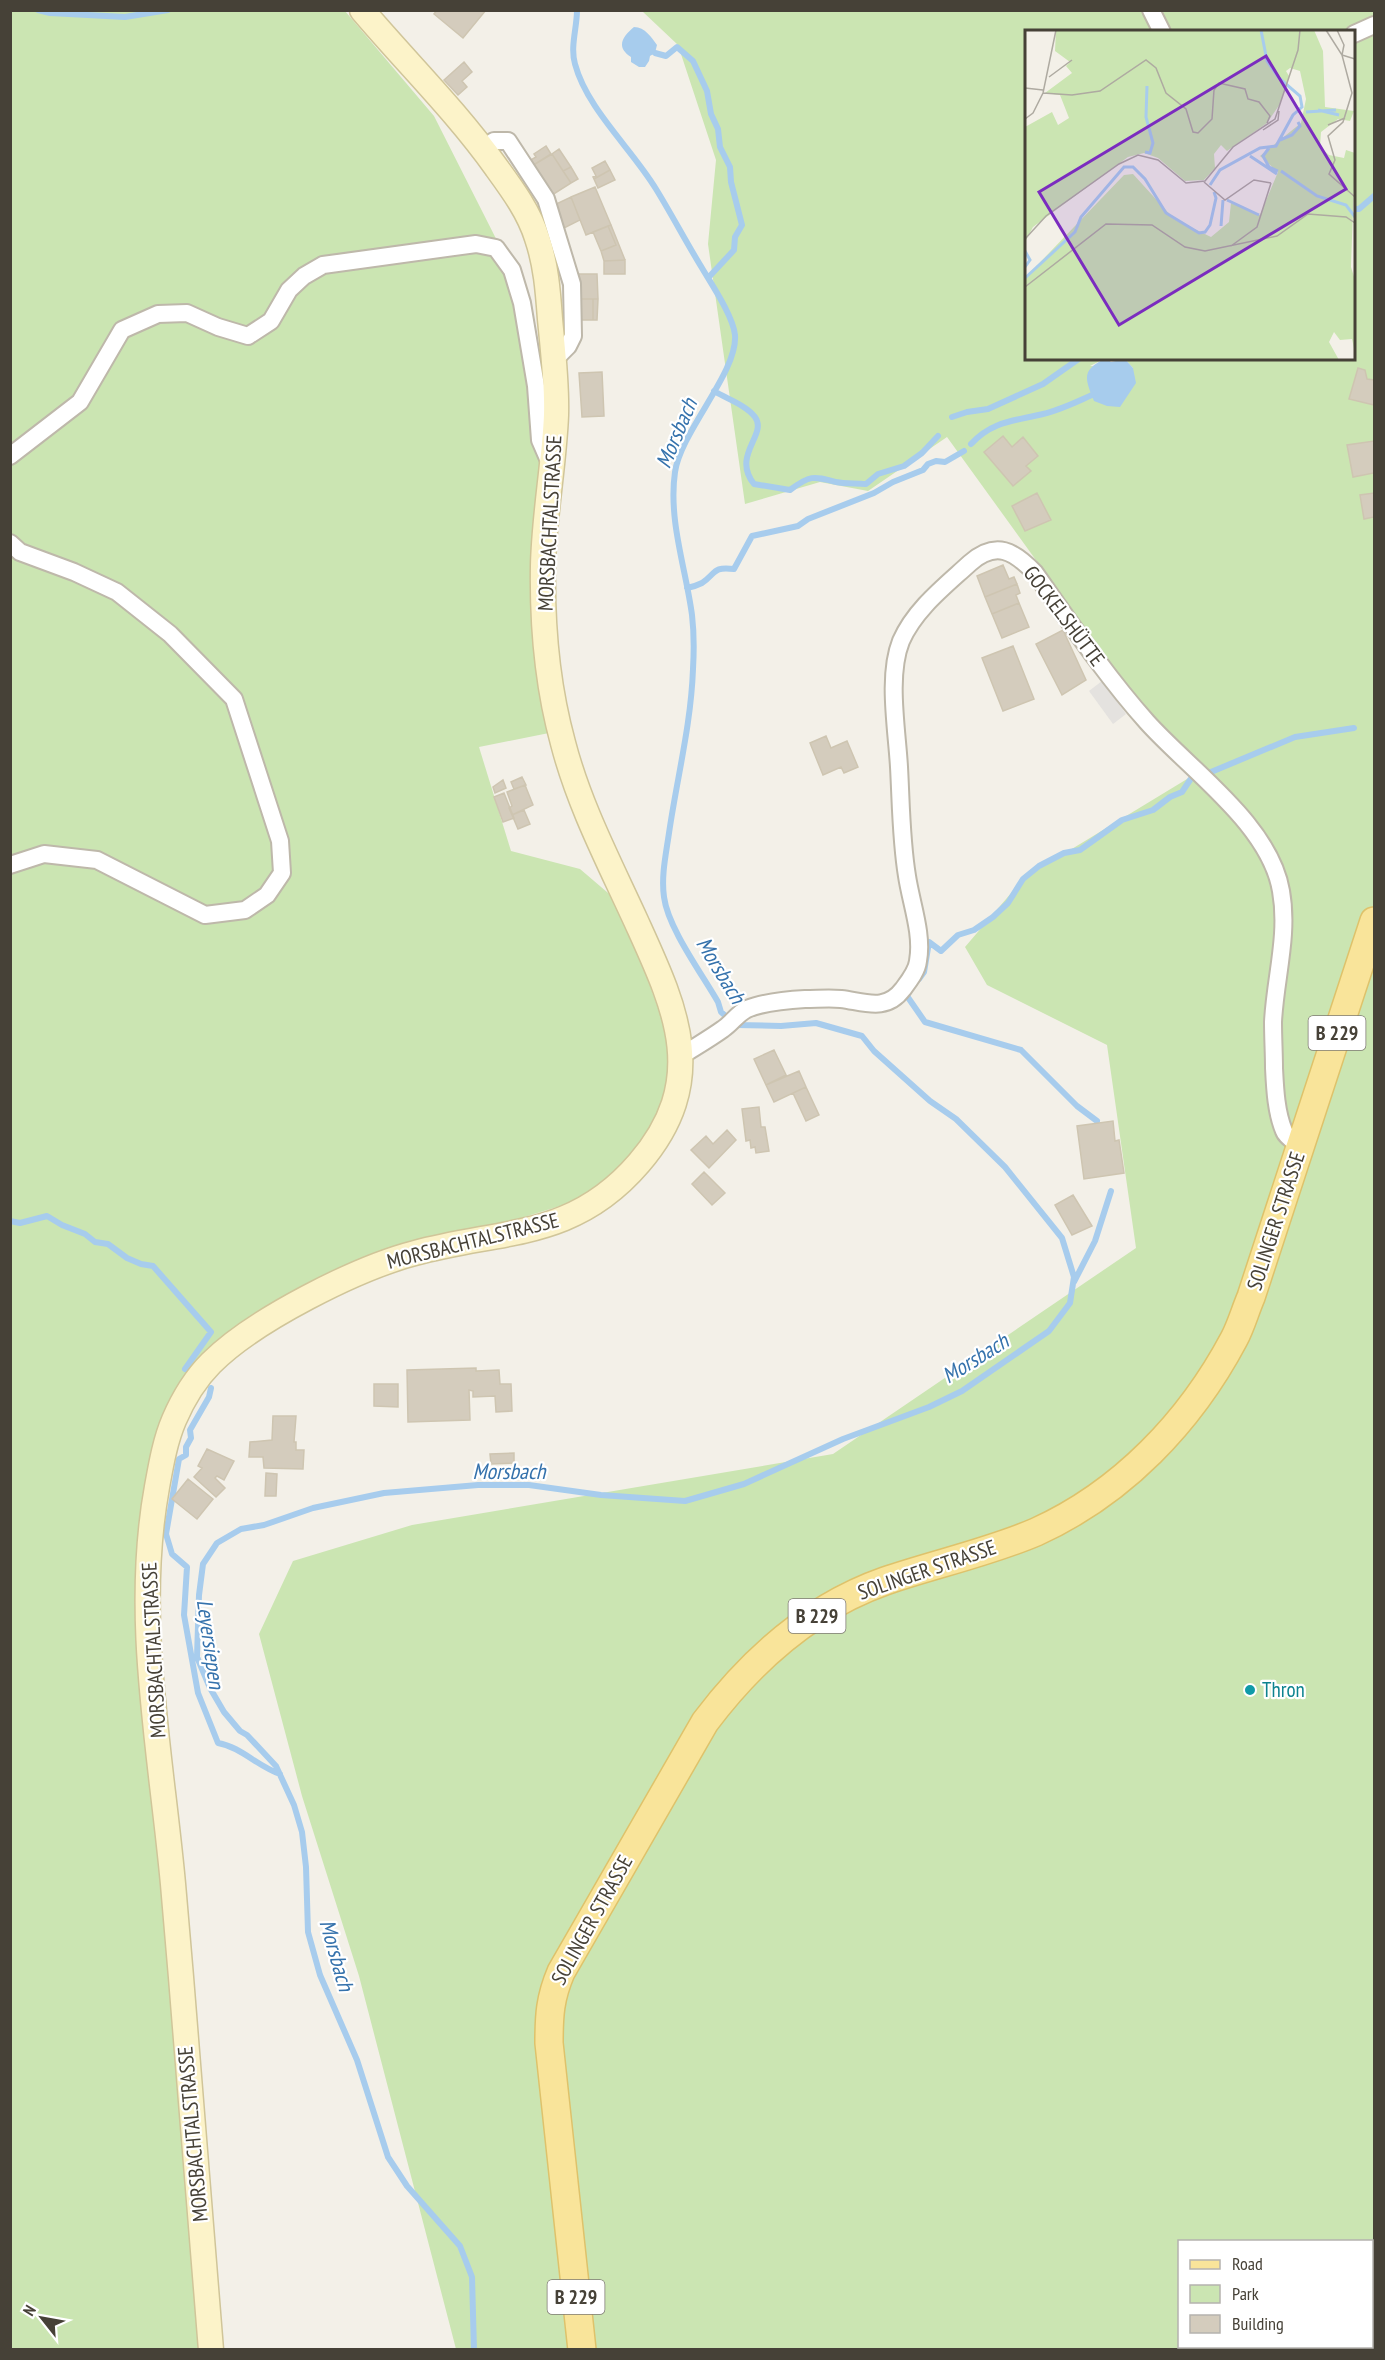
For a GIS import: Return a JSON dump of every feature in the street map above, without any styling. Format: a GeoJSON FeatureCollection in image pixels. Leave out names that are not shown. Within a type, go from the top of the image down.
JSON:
{"type":"FeatureCollection","features":[{"type":"Feature","properties":{"kind":"main road","name":"MORSBACHTALSTRASSE"},"geometry":{"type":"LineString","coordinates":[[211,2349],[173,1883],[148,1623],[148,1555],[151,1526],[168,1435],[186,1396],[210,1364],[242,1338],[300,1303],[383,1263],[418,1252],[524,1233],[570,1216],[604,1197],[639,1164],[661,1132],[675,1098],[681,1056],[676,1020],[668,993],[586,809],[568,761],[556,718],[548,676],[543,563],[556,410],[548,289],[537,237],[525,210],[466,125],[362,10]]}},
{"type":"Feature","properties":{"kind":"main road","name":"SOLINGER STRASSE"},"geometry":{"type":"LineString","coordinates":[[582,2349],[553,2087],[549,2016],[551,1996],[561,1972],[705,1722],[729,1690],[770,1649],[826,1609],[883,1582],[1035,1532],[1093,1500],[1152,1452],[1202,1392],[1235,1337],[1251,1297],[1374,921]]}},
{"type":"Feature","properties":{"kind":"street"},"geometry":{"type":"LineString","coordinates":[[1151,10],[1161,30]]}},
{"type":"Feature","properties":{"kind":"street"},"geometry":{"type":"LineString","coordinates":[[1355,33],[1374,25]]}},
{"type":"Feature","properties":{"kind":"street"},"geometry":{"type":"LineString","coordinates":[[10,456],[80,402],[122,330],[158,314],[187,313],[218,327],[248,336],[270,321],[289,290],[304,276],[323,265],[476,244],[496,248],[512,270],[522,303],[536,386],[540,440],[552,466]]}},
{"type":"Feature","properties":{"kind":"street"},"geometry":{"type":"LineString","coordinates":[[10,543],[20,552],[74,572],[117,592],[170,634],[234,699],[280,841],[282,873],[267,895],[245,910],[205,915],[97,860],[44,854],[10,864]]}},
{"type":"Feature","properties":{"kind":"street","name":"GOCKELSHÜTTE"},"geometry":{"type":"LineString","coordinates":[[681,1056],[725,1028],[737,1015],[748,1009],[806,999],[839,999],[875,1006],[885,1004],[901,992],[912,976],[918,964],[919,942],[906,873],[895,691],[897,657],[907,630],[940,590],[977,557],[989,551],[1001,549],[1024,561],[1035,573],[1104,669],[1148,723],[1242,819],[1260,840],[1269,856],[1281,891],[1282,905],[1281,967],[1274,1022],[1275,1087],[1284,1133],[1300,1146]]}},
{"type":"Feature","properties":{"kind":"green space"},"geometry":{"type":"Polygon","coordinates":[[[11,11],[345,11],[434,116],[526,298],[551,485],[554,732],[479,747],[511,851],[580,869],[621,904],[670,1042],[671,1081],[640,1152],[586,1198],[475,1232],[350,1278],[188,1378],[142,1521],[221,2349],[11,2350],[11,11]]]}},
{"type":"Feature","properties":{"kind":"green space"},"geometry":{"type":"Polygon","coordinates":[[[642,11],[1374,11],[1374,2349],[456,2349],[359,1976],[302,1796],[259,1634],[293,1561],[412,1525],[833,1454],[1136,1248],[1107,1045],[987,985],[965,947],[1024,878],[1192,776],[947,437],[868,491],[820,482],[745,504],[708,244],[716,160],[678,45],[642,11]]]}},
{"type":"Feature","properties":{"kind":"shaded area"},"geometry":{"type":"Polygon","coordinates":[[[1102,681],[1126,714],[1113,724],[1089,691],[1102,681]]]}},
{"type":"Feature","properties":{"kind":"water"},"geometry":{"type":"Polygon","coordinates":[[[634,27],[645,31],[657,45],[655,53],[650,56],[645,67],[639,67],[631,62],[631,57],[623,49],[624,38],[634,27]]]}},
{"type":"Feature","properties":{"kind":"water"},"geometry":{"type":"Polygon","coordinates":[[[1126,360],[1133,368],[1136,383],[1120,407],[1107,406],[1094,401],[1088,386],[1087,375],[1098,362],[1126,360]]]}},
{"type":"Feature","properties":{"kind":"building"},"geometry":{"type":"Polygon","coordinates":[[[437,10],[486,10],[463,38],[434,14],[437,10]]]}},
{"type":"Feature","properties":{"kind":"building"},"geometry":{"type":"Polygon","coordinates":[[[464,62],[472,72],[462,81],[467,87],[458,95],[444,80],[464,62]]]}},
{"type":"Feature","properties":{"kind":"building"},"geometry":{"type":"Polygon","coordinates":[[[546,146],[551,154],[532,166],[529,161],[536,157],[534,154],[546,146]]]}},
{"type":"Feature","properties":{"kind":"building"},"geometry":{"type":"Polygon","coordinates":[[[559,149],[571,167],[563,171],[552,154],[559,149]]]}},
{"type":"Feature","properties":{"kind":"building"},"geometry":{"type":"Polygon","coordinates":[[[552,154],[571,183],[549,197],[530,167],[552,154]]]}},
{"type":"Feature","properties":{"kind":"building"},"geometry":{"type":"Polygon","coordinates":[[[605,161],[610,170],[594,179],[593,177],[596,176],[592,168],[605,161]]]}},
{"type":"Feature","properties":{"kind":"building"},"geometry":{"type":"Polygon","coordinates":[[[571,167],[578,179],[571,183],[563,171],[571,167]]]}},
{"type":"Feature","properties":{"kind":"building"},"geometry":{"type":"Polygon","coordinates":[[[610,170],[615,180],[598,188],[594,179],[610,170]]]}},
{"type":"Feature","properties":{"kind":"building"},"geometry":{"type":"Polygon","coordinates":[[[595,187],[611,225],[586,235],[571,197],[595,187]]]}},
{"type":"Feature","properties":{"kind":"building"},"geometry":{"type":"Polygon","coordinates":[[[571,197],[580,220],[564,228],[554,205],[571,197]]]}},
{"type":"Feature","properties":{"kind":"building"},"geometry":{"type":"Polygon","coordinates":[[[611,225],[625,260],[604,261],[601,251],[616,245],[608,226],[611,225]]]}},
{"type":"Feature","properties":{"kind":"building"},"geometry":{"type":"Polygon","coordinates":[[[608,226],[616,245],[601,251],[593,232],[608,226]]]}},
{"type":"Feature","properties":{"kind":"building"},"geometry":{"type":"Polygon","coordinates":[[[625,260],[625,274],[604,274],[604,261],[625,260]]]}},
{"type":"Feature","properties":{"kind":"building"},"geometry":{"type":"Polygon","coordinates":[[[574,274],[597,274],[598,299],[575,299],[574,274]]]}},
{"type":"Feature","properties":{"kind":"building"},"geometry":{"type":"Polygon","coordinates":[[[576,299],[593,299],[593,320],[576,320],[576,299]]]}},
{"type":"Feature","properties":{"kind":"building"},"geometry":{"type":"Polygon","coordinates":[[[593,299],[598,299],[597,320],[593,320],[593,299]]]}},
{"type":"Feature","properties":{"kind":"building"},"geometry":{"type":"Polygon","coordinates":[[[1358,368],[1365,370],[1367,379],[1374,380],[1374,405],[1349,399],[1358,368]]]}},
{"type":"Feature","properties":{"kind":"building"},"geometry":{"type":"Polygon","coordinates":[[[602,372],[604,416],[582,417],[579,373],[602,372]]]}},
{"type":"Feature","properties":{"kind":"building"},"geometry":{"type":"Polygon","coordinates":[[[1003,436],[1012,447],[1023,437],[1038,456],[1026,466],[1031,471],[1013,486],[984,452],[1003,436]]]}},
{"type":"Feature","properties":{"kind":"building"},"geometry":{"type":"Polygon","coordinates":[[[1374,441],[1374,473],[1353,477],[1347,445],[1374,441]]]}},
{"type":"Feature","properties":{"kind":"building"},"geometry":{"type":"Polygon","coordinates":[[[1037,493],[1051,520],[1025,531],[1012,506],[1037,493]]]}},
{"type":"Feature","properties":{"kind":"building"},"geometry":{"type":"Polygon","coordinates":[[[1374,493],[1374,517],[1364,519],[1360,495],[1374,493]]]}},
{"type":"Feature","properties":{"kind":"building"},"geometry":{"type":"Polygon","coordinates":[[[1003,565],[1009,579],[1014,577],[1017,584],[985,597],[977,576],[1003,565]]]}},
{"type":"Feature","properties":{"kind":"building"},"geometry":{"type":"Polygon","coordinates":[[[1017,584],[1020,593],[1016,595],[1019,603],[992,614],[985,597],[1017,584]]]}},
{"type":"Feature","properties":{"kind":"building"},"geometry":{"type":"Polygon","coordinates":[[[1019,603],[1029,627],[1002,638],[992,614],[1019,603]]]}},
{"type":"Feature","properties":{"kind":"building"},"geometry":{"type":"Polygon","coordinates":[[[1063,630],[1086,680],[1062,695],[1036,644],[1063,630]]]}},
{"type":"Feature","properties":{"kind":"building"},"geometry":{"type":"Polygon","coordinates":[[[1013,646],[1034,699],[1003,711],[982,658],[1013,646]]]}},
{"type":"Feature","properties":{"kind":"building"},"geometry":{"type":"Polygon","coordinates":[[[826,736],[831,748],[847,741],[858,767],[844,773],[841,767],[823,775],[810,743],[826,736]]]}},
{"type":"Feature","properties":{"kind":"building"},"geometry":{"type":"Polygon","coordinates":[[[522,777],[526,785],[514,789],[511,782],[522,777]]]}},
{"type":"Feature","properties":{"kind":"building"},"geometry":{"type":"Polygon","coordinates":[[[503,780],[506,788],[495,793],[493,787],[503,780]]]}},
{"type":"Feature","properties":{"kind":"building"},"geometry":{"type":"Polygon","coordinates":[[[525,785],[533,805],[512,815],[509,808],[512,806],[507,792],[525,785]]]}},
{"type":"Feature","properties":{"kind":"building"},"geometry":{"type":"Polygon","coordinates":[[[504,793],[514,818],[503,822],[494,797],[504,793]]]}},
{"type":"Feature","properties":{"kind":"building"},"geometry":{"type":"Polygon","coordinates":[[[524,810],[530,824],[518,829],[512,815],[524,810]]]}},
{"type":"Feature","properties":{"kind":"building"},"geometry":{"type":"Polygon","coordinates":[[[774,1050],[786,1075],[766,1085],[754,1059],[774,1050]]]}},
{"type":"Feature","properties":{"kind":"building"},"geometry":{"type":"Polygon","coordinates":[[[799,1071],[806,1087],[774,1102],[766,1085],[799,1071]]]}},
{"type":"Feature","properties":{"kind":"building"},"geometry":{"type":"Polygon","coordinates":[[[806,1087],[819,1115],[806,1121],[793,1093],[806,1087]]]}},
{"type":"Feature","properties":{"kind":"building"},"geometry":{"type":"Polygon","coordinates":[[[759,1107],[761,1127],[765,1127],[769,1151],[756,1153],[755,1147],[751,1148],[750,1140],[746,1141],[742,1109],[759,1107]]]}},
{"type":"Feature","properties":{"kind":"building"},"geometry":{"type":"Polygon","coordinates":[[[1113,1121],[1115,1141],[1119,1140],[1124,1173],[1084,1179],[1077,1126],[1113,1121]]]}},
{"type":"Feature","properties":{"kind":"building"},"geometry":{"type":"Polygon","coordinates":[[[727,1130],[736,1140],[709,1168],[691,1150],[706,1136],[713,1144],[727,1130]]]}},
{"type":"Feature","properties":{"kind":"building"},"geometry":{"type":"Polygon","coordinates":[[[704,1172],[725,1193],[712,1205],[692,1184],[704,1172]]]}},
{"type":"Feature","properties":{"kind":"building"},"geometry":{"type":"Polygon","coordinates":[[[1073,1195],[1092,1226],[1072,1235],[1055,1205],[1073,1195]]]}},
{"type":"Feature","properties":{"kind":"building"},"geometry":{"type":"Polygon","coordinates":[[[476,1368],[476,1371],[499,1370],[500,1384],[511,1384],[512,1411],[496,1412],[495,1396],[473,1397],[473,1391],[469,1390],[470,1420],[408,1422],[407,1370],[476,1368]]]}},
{"type":"Feature","properties":{"kind":"building"},"geometry":{"type":"Polygon","coordinates":[[[374,1384],[398,1384],[398,1407],[374,1406],[374,1384]]]}},
{"type":"Feature","properties":{"kind":"building"},"geometry":{"type":"Polygon","coordinates":[[[273,1416],[296,1416],[294,1442],[296,1442],[296,1450],[304,1450],[303,1469],[264,1468],[263,1457],[249,1457],[250,1442],[272,1440],[273,1416]]]}},
{"type":"Feature","properties":{"kind":"building"},"geometry":{"type":"Polygon","coordinates":[[[207,1449],[234,1461],[224,1480],[217,1476],[215,1478],[225,1488],[216,1497],[194,1477],[202,1468],[198,1466],[207,1449]]]}},
{"type":"Feature","properties":{"kind":"building"},"geometry":{"type":"Polygon","coordinates":[[[514,1453],[514,1463],[491,1464],[490,1454],[514,1453]]]}},
{"type":"Feature","properties":{"kind":"building"},"geometry":{"type":"Polygon","coordinates":[[[266,1473],[277,1474],[276,1496],[265,1496],[266,1473]]]}},
{"type":"Feature","properties":{"kind":"building"},"geometry":{"type":"Polygon","coordinates":[[[188,1479],[213,1499],[197,1519],[172,1499],[188,1479]]]}},
{"type":"Feature","properties":{"kind":"waterway","name":"Morsbach"},"geometry":{"type":"LineString","coordinates":[[38,10],[50,13],[125,17],[168,10]]}},
{"type":"Feature","properties":{"kind":"waterway","name":"Morsbach"},"geometry":{"type":"LineString","coordinates":[[474,2350],[472,2277],[460,2246],[407,2186],[388,2157],[357,2060],[320,1975],[308,1932],[306,1867],[302,1832],[294,1805],[276,1766],[224,1712],[210,1688],[197,1657],[199,1595],[203,1564],[217,1543],[241,1529],[264,1525],[313,1508],[384,1493],[478,1485],[529,1485],[601,1495],[685,1501],[744,1484],[843,1439],[929,1407],[962,1391],[1049,1331],[1070,1303],[1074,1277],[1062,1238],[1005,1167],[956,1119],[930,1101],[874,1051],[862,1036],[816,1023],[781,1026],[736,1025],[721,1012],[718,1002],[686,951],[672,923],[664,897],[663,873],[690,711],[694,649],[692,615],[676,526],[673,490],[679,456],[728,366],[734,350],[735,335],[722,301],[656,189],[600,113],[581,81],[573,51],[577,10]]}},
{"type":"Feature","properties":{"kind":"waterway"},"geometry":{"type":"LineString","coordinates":[[655,53],[666,56],[677,47],[693,61],[707,91],[711,114],[718,129],[720,147],[730,167],[731,182],[742,225],[735,237],[734,250],[708,278]]}},
{"type":"Feature","properties":{"kind":"waterway"},"geometry":{"type":"LineString","coordinates":[[1355,209],[1359,209],[1374,196]]}},
{"type":"Feature","properties":{"kind":"waterway"},"geometry":{"type":"LineString","coordinates":[[952,417],[988,409],[1043,384],[1077,360]]}},
{"type":"Feature","properties":{"kind":"waterway"},"geometry":{"type":"LineString","coordinates":[[714,391],[742,406],[755,417],[758,424],[757,431],[746,464],[748,474],[754,484],[790,490],[812,478],[839,483],[866,484],[878,474],[904,466],[922,453],[938,436]]}},
{"type":"Feature","properties":{"kind":"waterway"},"geometry":{"type":"LineString","coordinates":[[971,444],[995,426],[1056,410],[1092,395]]}},
{"type":"Feature","properties":{"kind":"waterway"},"geometry":{"type":"LineString","coordinates":[[687,588],[702,583],[718,570],[734,569],[752,536],[798,526],[808,519],[874,493],[893,482],[923,470],[928,464],[936,461],[945,462],[964,451]]}},
{"type":"Feature","properties":{"kind":"waterway"},"geometry":{"type":"LineString","coordinates":[[1211,772],[1295,737],[1354,728]]}},
{"type":"Feature","properties":{"kind":"waterway"},"geometry":{"type":"LineString","coordinates":[[919,979],[924,972],[929,942],[941,951],[958,935],[974,930],[993,917],[1008,903],[1023,879],[1039,866],[1064,853],[1080,850],[1122,820],[1153,810],[1170,797],[1182,792],[1190,780]]}},
{"type":"Feature","properties":{"kind":"waterway"},"geometry":{"type":"LineString","coordinates":[[909,992],[907,996],[925,1022],[1021,1050],[1077,1106],[1097,1121]]}},
{"type":"Feature","properties":{"kind":"waterway"},"geometry":{"type":"LineString","coordinates":[[1074,1282],[1095,1241],[1111,1191]]}},
{"type":"Feature","properties":{"kind":"waterway","name":"Leyersiepen"},"geometry":{"type":"LineString","coordinates":[[10,1221],[20,1223],[47,1216],[85,1234],[95,1242],[108,1244],[127,1258],[153,1266],[211,1332],[185,1369]]}},
{"type":"Feature","properties":{"kind":"waterway","name":"Leyersiepen"},"geometry":{"type":"LineString","coordinates":[[211,1388],[209,1397],[190,1430],[191,1438],[186,1447],[186,1455],[179,1459],[166,1534],[172,1554],[187,1567],[184,1615],[198,1693],[218,1743],[234,1748],[280,1774]]}},
{"type":"Feature","properties":{"kind":"place","name":"Thron"},"geometry":{"type":"Point","coordinates":[1250,1690]}}]}
